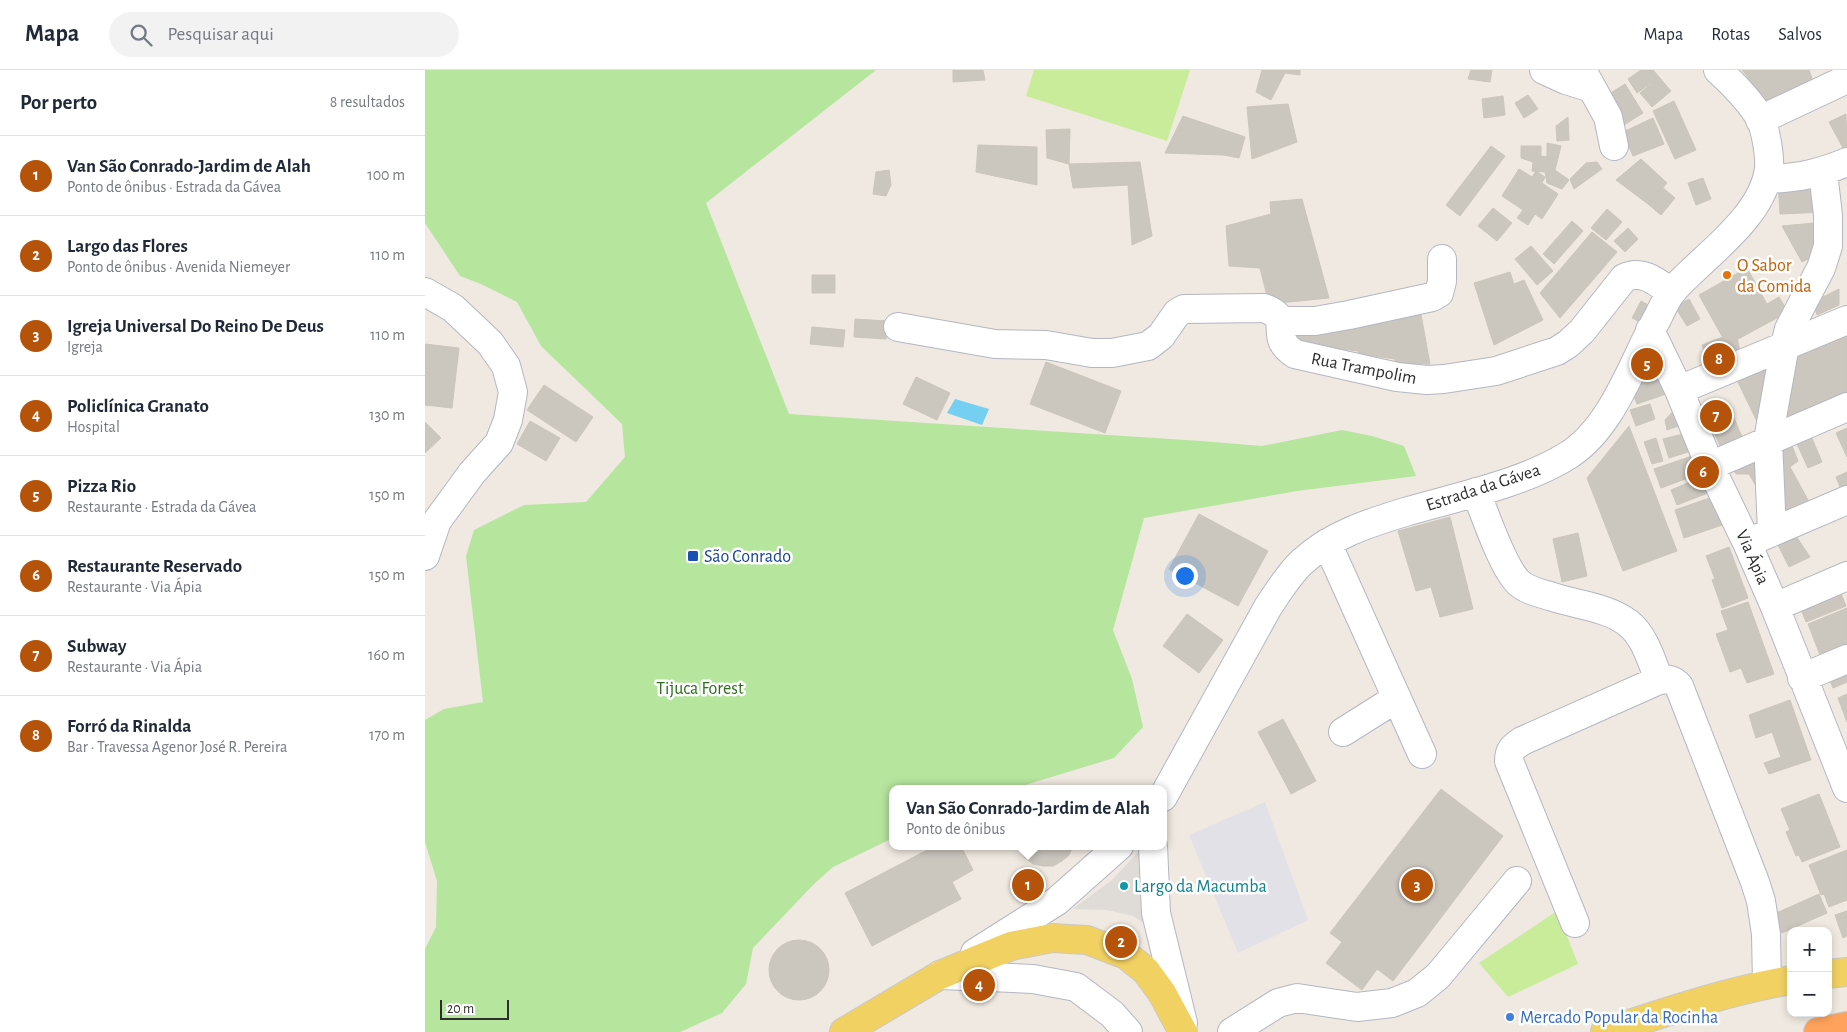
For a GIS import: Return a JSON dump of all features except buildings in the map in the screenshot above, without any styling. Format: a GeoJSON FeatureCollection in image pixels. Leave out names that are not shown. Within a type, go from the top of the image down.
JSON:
{"type":"FeatureCollection","features":[{"type":"Feature","properties":{"kind":"highway"},"geometry":{"type":"LineString","coordinates":[[1818,1032],[1847,1026]]}},
{"type":"Feature","properties":{"kind":"main road"},"geometry":{"type":"LineString","coordinates":[[844,1032],[940,975],[1011,946],[1052,938],[1087,940],[1126,955],[1146,971],[1162,993],[1184,1032]]}},
{"type":"Feature","properties":{"kind":"main road"},"geometry":{"type":"LineString","coordinates":[[1832,974],[1847,972]]}},
{"type":"Feature","properties":{"kind":"main road"},"geometry":{"type":"LineString","coordinates":[[1605,1032],[1717,997],[1779,982]]}},
{"type":"Feature","properties":{"kind":"street"},"geometry":{"type":"LineString","coordinates":[[1544,70],[1566,80],[1587,79],[1608,117],[1614,146]]}},
{"type":"Feature","properties":{"kind":"street","name":"Estrada da Gávea"},"geometry":{"type":"LineString","coordinates":[[1167,790],[1268,607],[1302,562],[1327,543],[1358,528],[1539,471],[1568,456],[1584,443],[1599,424],[1621,392],[1650,330],[1671,292],[1742,222],[1757,202],[1767,179],[1769,166],[1767,146],[1761,120],[1738,90],[1718,70]]}},
{"type":"Feature","properties":{"kind":"street"},"geometry":{"type":"LineString","coordinates":[[1761,120],[1847,79]]}},
{"type":"Feature","properties":{"kind":"street"},"geometry":{"type":"LineString","coordinates":[[1767,179],[1791,178],[1835,167],[1828,215],[1837,244],[1796,313],[1785,345],[1767,440],[1772,532]]}},
{"type":"Feature","properties":{"kind":"street"},"geometry":{"type":"LineString","coordinates":[[898,327],[995,344],[1046,345],[1091,353],[1112,353],[1147,346],[1161,336],[1177,313],[1184,309],[1264,308],[1275,312],[1280,321],[1315,321],[1432,297],[1439,293],[1442,281],[1442,260]]}},
{"type":"Feature","properties":{"kind":"street","name":"Rua Trampolim"},"geometry":{"type":"LineString","coordinates":[[1280,321],[1282,344],[1286,349],[1295,354],[1397,377],[1444,379],[1496,371],[1557,351],[1582,331],[1624,278],[1630,275],[1644,276],[1671,292]]}},
{"type":"Feature","properties":{"kind":"street"},"geometry":{"type":"LineString","coordinates":[[425,292],[453,308],[490,343],[506,366],[513,392],[509,420],[499,443],[472,473],[437,521],[425,556]]}},
{"type":"Feature","properties":{"kind":"street"},"geometry":{"type":"LineString","coordinates":[[1679,390],[1847,320]]}},
{"type":"Feature","properties":{"kind":"street","name":"Via Ápia"},"geometry":{"type":"LineString","coordinates":[[1650,330],[1679,390],[1710,466],[1775,607],[1802,678],[1839,747],[1847,788]]}},
{"type":"Feature","properties":{"kind":"street"},"geometry":{"type":"LineString","coordinates":[[1710,466],[1847,407]]}},
{"type":"Feature","properties":{"kind":"street"},"geometry":{"type":"LineString","coordinates":[[1476,492],[1509,570],[1518,582],[1531,590],[1598,609],[1629,624],[1639,636],[1659,680]]}},
{"type":"Feature","properties":{"kind":"street"},"geometry":{"type":"LineString","coordinates":[[1747,543],[1847,500]]}},
{"type":"Feature","properties":{"kind":"street"},"geometry":{"type":"LineString","coordinates":[[1327,543],[1422,754]]}},
{"type":"Feature","properties":{"kind":"street"},"geometry":{"type":"LineString","coordinates":[[1775,607],[1847,576]]}},
{"type":"Feature","properties":{"kind":"street"},"geometry":{"type":"LineString","coordinates":[[1802,678],[1847,659]]}},
{"type":"Feature","properties":{"kind":"street"},"geometry":{"type":"LineString","coordinates":[[1575,924],[1509,761],[1509,754],[1513,747],[1522,741],[1659,680],[1668,679],[1675,681],[1679,686],[1755,882],[1779,982]]}},
{"type":"Feature","properties":{"kind":"street"},"geometry":{"type":"LineString","coordinates":[[1343,732],[1397,698]]}},
{"type":"Feature","properties":{"kind":"street"},"geometry":{"type":"LineString","coordinates":[[940,975],[1057,901],[1114,850]]}},
{"type":"Feature","properties":{"kind":"street"},"geometry":{"type":"LineString","coordinates":[[1153,850],[1156,913],[1184,1032]]}},
{"type":"Feature","properties":{"kind":"street"},"geometry":{"type":"LineString","coordinates":[[1232,1032],[1278,1002],[1297,998],[1357,1008],[1392,1003],[1417,993],[1438,976],[1517,881]]}},
{"type":"Feature","properties":{"kind":"street"},"geometry":{"type":"LineString","coordinates":[[940,975],[1033,979],[1076,987],[1112,1014],[1128,1032]]}},
{"type":"Feature","properties":{"kind":"shaded area"},"geometry":{"type":"Polygon","coordinates":[[[1265,802],[1308,920],[1238,953],[1189,835],[1265,802]]]}},
{"type":"Feature","properties":{"kind":"shaded area","name":"Largo da Macumba"},"geometry":{"type":"Polygon","coordinates":[[[1142,850],[1146,922],[1144,923],[1133,916],[1107,910],[1073,909],[1112,880],[1142,850]]]}},
{"type":"Feature","properties":{"kind":"green space","name":"Tijuca Forest"},"geometry":{"type":"Polygon","coordinates":[[[425,70],[876,70],[706,203],[789,414],[1262,446],[1342,430],[1372,436],[1404,446],[1416,476],[1297,491],[1144,518],[1113,630],[1132,679],[1143,727],[1114,758],[1025,785],[889,785],[889,840],[833,867],[814,884],[753,948],[746,984],[722,1013],[680,1032],[425,1032],[425,949],[436,927],[437,881],[425,842],[425,720],[444,709],[483,702],[466,556],[474,530],[524,505],[586,502],[625,457],[622,424],[541,346],[517,302],[460,276],[425,223],[425,70]]]}},
{"type":"Feature","properties":{"kind":"green space"},"geometry":{"type":"Polygon","coordinates":[[[1034,70],[1190,70],[1167,141],[1026,96],[1034,70]]]}},
{"type":"Feature","properties":{"kind":"green space"},"geometry":{"type":"Polygon","coordinates":[[[1557,911],[1578,964],[1508,997],[1479,963],[1557,911]]]}},
{"type":"Feature","properties":{"kind":"water"},"geometry":{"type":"Polygon","coordinates":[[[955,399],[989,409],[982,425],[947,413],[955,399]]]}},
{"type":"Feature","properties":{"kind":"place","name":"O Sabor da Comida"},"geometry":{"type":"Point","coordinates":[1727,275]}},
{"type":"Feature","properties":{"kind":"place","name":"Forró da Rinalda"},"geometry":{"type":"Point","coordinates":[1719,359]}},
{"type":"Feature","properties":{"kind":"place","name":"Pizza Rio"},"geometry":{"type":"Point","coordinates":[1647,364]}},
{"type":"Feature","properties":{"kind":"place","name":"Subway"},"geometry":{"type":"Point","coordinates":[1716,416]}},
{"type":"Feature","properties":{"kind":"place","name":"Restaurante Reservado"},"geometry":{"type":"Point","coordinates":[1703,472]}},
{"type":"Feature","properties":{"kind":"place","name":"São Conrado"},"geometry":{"type":"Point","coordinates":[693,556]}},
{"type":"Feature","properties":{"kind":"place","name":"Van São Conrado-Jardim de Alah"},"geometry":{"type":"Point","coordinates":[1028,885]}},
{"type":"Feature","properties":{"kind":"place","name":"Igreja Universal Do Reino De Deus"},"geometry":{"type":"Point","coordinates":[1417,885]}},
{"type":"Feature","properties":{"kind":"place","name":"Largo da Macumba"},"geometry":{"type":"Point","coordinates":[1124,886]}},
{"type":"Feature","properties":{"kind":"place","name":"Largo das Flores"},"geometry":{"type":"Point","coordinates":[1121,942]}},
{"type":"Feature","properties":{"kind":"place","name":"Policlínica Granato"},"geometry":{"type":"Point","coordinates":[979,985]}},
{"type":"Feature","properties":{"kind":"place","name":"Mercado Popular da Rocinha"},"geometry":{"type":"Point","coordinates":[1510,1017]}}]}
